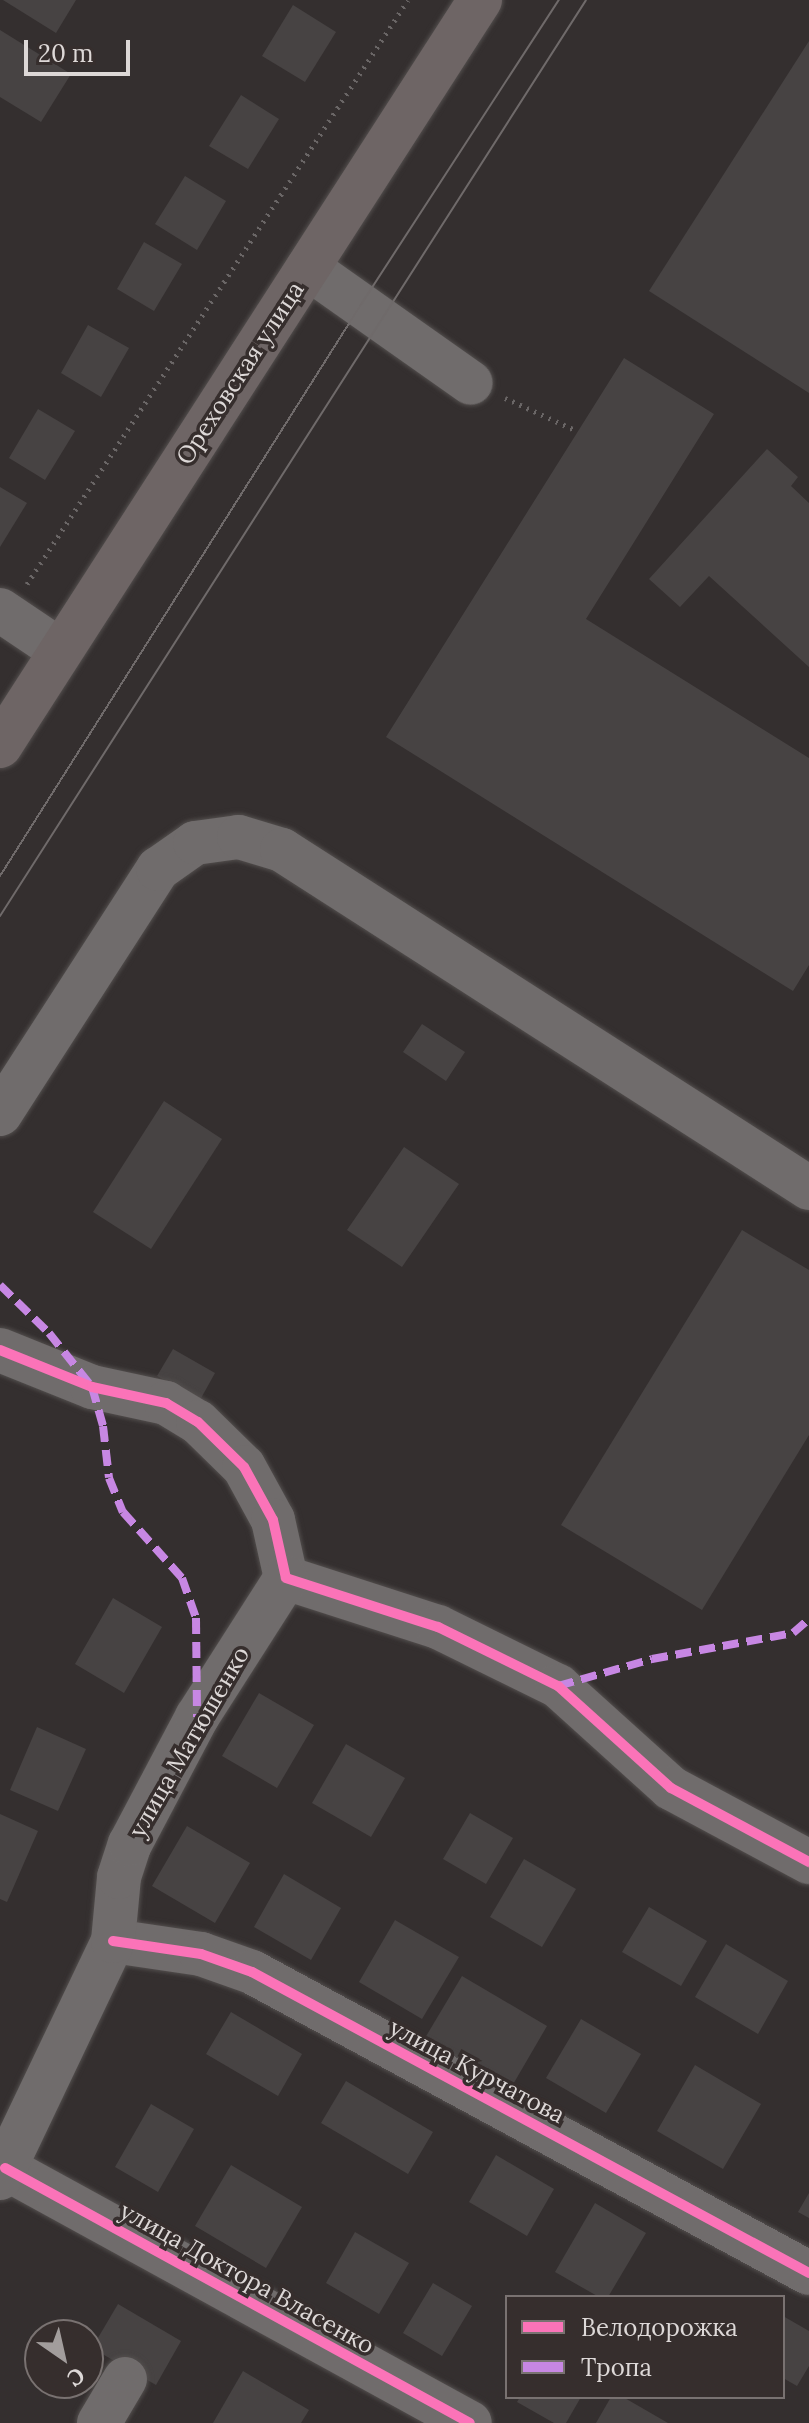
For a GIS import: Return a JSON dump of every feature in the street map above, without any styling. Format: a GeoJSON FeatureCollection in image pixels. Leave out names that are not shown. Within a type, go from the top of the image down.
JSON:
{"type":"FeatureCollection","features":[{"type":"Feature","properties":{"kind":"main road","name":"Ореховская улица"},"geometry":{"type":"LineString","coordinates":[[0,746],[480,0]]}},
{"type":"Feature","properties":{"kind":"street"},"geometry":{"type":"LineString","coordinates":[[308,268],[471,383]]}},
{"type":"Feature","properties":{"kind":"street"},"geometry":{"type":"LineString","coordinates":[[3,612],[61,651]]}},
{"type":"Feature","properties":{"kind":"street"},"geometry":{"type":"LineString","coordinates":[[0,1114],[158,869],[195,843],[239,837],[282,850],[809,1188]]}},
{"type":"Feature","properties":{"kind":"street"},"geometry":{"type":"LineString","coordinates":[[0,1350],[92,1387],[166,1403],[198,1422],[244,1467],[273,1520],[286,1578],[438,1627],[558,1686],[671,1788],[809,1862]]}},
{"type":"Feature","properties":{"kind":"street","name":"улица Матюшенко"},"geometry":{"type":"LineString","coordinates":[[2,2173],[113,1941],[119,1877],[130,1844],[197,1717],[286,1578]]}},
{"type":"Feature","properties":{"kind":"street","name":"улица Курчатова"},"geometry":{"type":"LineString","coordinates":[[113,1941],[201,1954],[252,1972],[809,2273]]}},
{"type":"Feature","properties":{"kind":"street","name":"улица Доктора Власенко"},"geometry":{"type":"LineString","coordinates":[[2,2173],[470,2423]]}},
{"type":"Feature","properties":{"kind":"street"},"geometry":{"type":"LineString","coordinates":[[99,2423],[125,2379]]}},
{"type":"Feature","properties":{"kind":"path"},"geometry":{"type":"LineString","coordinates":[[3,612],[408,0]]}},
{"type":"Feature","properties":{"kind":"path"},"geometry":{"type":"LineString","coordinates":[[471,383],[577,431]]}},
{"type":"Feature","properties":{"kind":"building"},"geometry":{"type":"Polygon","coordinates":[[[3,0],[76,0],[56,33],[3,0]]]}},
{"type":"Feature","properties":{"kind":"building"},"geometry":{"type":"Polygon","coordinates":[[[293,5],[336,32],[305,82],[262,56],[293,5]]]}},
{"type":"Feature","properties":{"kind":"building"},"geometry":{"type":"Polygon","coordinates":[[[0,30],[71,74],[41,122],[0,97],[0,30]]]}},
{"type":"Feature","properties":{"kind":"building"},"geometry":{"type":"Polygon","coordinates":[[[809,41],[809,393],[649,291],[809,41]]]}},
{"type":"Feature","properties":{"kind":"building"},"geometry":{"type":"Polygon","coordinates":[[[241,95],[279,119],[248,169],[209,146],[241,95]]]}},
{"type":"Feature","properties":{"kind":"building"},"geometry":{"type":"Polygon","coordinates":[[[185,176],[226,201],[197,250],[155,224],[185,176]]]}},
{"type":"Feature","properties":{"kind":"building"},"geometry":{"type":"Polygon","coordinates":[[[144,242],[182,264],[154,311],[117,289],[144,242]]]}},
{"type":"Feature","properties":{"kind":"building"},"geometry":{"type":"Polygon","coordinates":[[[88,325],[129,348],[101,397],[61,373],[88,325]]]}},
{"type":"Feature","properties":{"kind":"building"},"geometry":{"type":"Polygon","coordinates":[[[624,358],[714,414],[586,619],[809,758],[809,965],[793,991],[386,737],[624,358]]]}},
{"type":"Feature","properties":{"kind":"building"},"geometry":{"type":"Polygon","coordinates":[[[38,409],[75,431],[45,480],[9,458],[38,409]]]}},
{"type":"Feature","properties":{"kind":"building"},"geometry":{"type":"Polygon","coordinates":[[[767,449],[798,477],[791,486],[809,503],[809,667],[709,576],[680,607],[649,579],[767,449]]]}},
{"type":"Feature","properties":{"kind":"building"},"geometry":{"type":"Polygon","coordinates":[[[0,487],[27,503],[0,547],[0,487]]]}},
{"type":"Feature","properties":{"kind":"building"},"geometry":{"type":"Polygon","coordinates":[[[422,1024],[465,1052],[446,1081],[403,1052],[422,1024]]]}},
{"type":"Feature","properties":{"kind":"building"},"geometry":{"type":"Polygon","coordinates":[[[164,1101],[222,1139],[151,1249],[93,1212],[164,1101]]]}},
{"type":"Feature","properties":{"kind":"building"},"geometry":{"type":"Polygon","coordinates":[[[404,1147],[459,1184],[402,1267],[347,1230],[404,1147]]]}},
{"type":"Feature","properties":{"kind":"building"},"geometry":{"type":"Polygon","coordinates":[[[742,1230],[809,1270],[809,1435],[702,1610],[561,1525],[742,1230]]]}},
{"type":"Feature","properties":{"kind":"building"},"geometry":{"type":"Polygon","coordinates":[[[173,1349],[215,1373],[200,1400],[157,1376],[173,1349]]]}},
{"type":"Feature","properties":{"kind":"building"},"geometry":{"type":"Polygon","coordinates":[[[113,1598],[162,1627],[124,1693],[75,1664],[113,1598]]]}},
{"type":"Feature","properties":{"kind":"building"},"geometry":{"type":"Polygon","coordinates":[[[259,1693],[314,1725],[277,1788],[222,1756],[259,1693]]]}},
{"type":"Feature","properties":{"kind":"building"},"geometry":{"type":"Polygon","coordinates":[[[37,1727],[86,1749],[58,1811],[10,1790],[37,1727]]]}},
{"type":"Feature","properties":{"kind":"building"},"geometry":{"type":"Polygon","coordinates":[[[346,1744],[405,1778],[371,1837],[312,1803],[346,1744]]]}},
{"type":"Feature","properties":{"kind":"building"},"geometry":{"type":"Polygon","coordinates":[[[470,1813],[513,1838],[486,1884],[443,1859],[470,1813]]]}},
{"type":"Feature","properties":{"kind":"building"},"geometry":{"type":"Polygon","coordinates":[[[0,1814],[38,1831],[7,1902],[0,1899],[0,1814]]]}},
{"type":"Feature","properties":{"kind":"building"},"geometry":{"type":"Polygon","coordinates":[[[187,1826],[250,1863],[215,1923],[152,1886],[187,1826]]]}},
{"type":"Feature","properties":{"kind":"building"},"geometry":{"type":"Polygon","coordinates":[[[524,1859],[576,1889],[542,1947],[490,1917],[524,1859]]]}},
{"type":"Feature","properties":{"kind":"building"},"geometry":{"type":"Polygon","coordinates":[[[284,1874],[341,1908],[311,1960],[254,1927],[284,1874]]]}},
{"type":"Feature","properties":{"kind":"building"},"geometry":{"type":"Polygon","coordinates":[[[649,1907],[707,1941],[681,1986],[622,1952],[649,1907]]]}},
{"type":"Feature","properties":{"kind":"building"},"geometry":{"type":"Polygon","coordinates":[[[395,1920],[459,1957],[422,2019],[359,1982],[395,1920]]]}},
{"type":"Feature","properties":{"kind":"building"},"geometry":{"type":"Polygon","coordinates":[[[726,1944],[788,1981],[758,2034],[695,1997],[726,1944]]]}},
{"type":"Feature","properties":{"kind":"building"},"geometry":{"type":"Polygon","coordinates":[[[462,1976],[547,2026],[508,2093],[422,2043],[462,1976]]]}},
{"type":"Feature","properties":{"kind":"building"},"geometry":{"type":"Polygon","coordinates":[[[231,2012],[302,2054],[278,2096],[206,2054],[231,2012]]]}},
{"type":"Feature","properties":{"kind":"building"},"geometry":{"type":"Polygon","coordinates":[[[581,2019],[641,2054],[606,2113],[546,2078],[581,2019]]]}},
{"type":"Feature","properties":{"kind":"building"},"geometry":{"type":"Polygon","coordinates":[[[695,2065],[761,2104],[723,2169],[657,2131],[695,2065]]]}},
{"type":"Feature","properties":{"kind":"building"},"geometry":{"type":"Polygon","coordinates":[[[346,2081],[433,2132],[408,2174],[321,2123],[346,2081]]]}},
{"type":"Feature","properties":{"kind":"building"},"geometry":{"type":"Polygon","coordinates":[[[151,2104],[194,2129],[158,2192],[115,2167],[151,2104]]]}},
{"type":"Feature","properties":{"kind":"building"},"geometry":{"type":"Polygon","coordinates":[[[496,2155],[554,2189],[527,2236],[469,2202],[496,2155]]]}},
{"type":"Feature","properties":{"kind":"building"},"geometry":{"type":"Polygon","coordinates":[[[231,2165],[302,2207],[266,2268],[195,2226],[231,2165]]]}},
{"type":"Feature","properties":{"kind":"building"},"geometry":{"type":"Polygon","coordinates":[[[809,2193],[809,2218],[798,2212],[809,2193]]]}},
{"type":"Feature","properties":{"kind":"building"},"geometry":{"type":"Polygon","coordinates":[[[595,2203],[646,2233],[609,2295],[595,2295],[555,2272],[595,2203]]]}},
{"type":"Feature","properties":{"kind":"building"},"geometry":{"type":"Polygon","coordinates":[[[355,2232],[409,2263],[379,2314],[326,2283],[355,2232]]]}},
{"type":"Feature","properties":{"kind":"building"},"geometry":{"type":"Polygon","coordinates":[[[433,2283],[472,2306],[442,2356],[403,2333],[433,2283]]]}},
{"type":"Feature","properties":{"kind":"building"},"geometry":{"type":"Polygon","coordinates":[[[118,2304],[181,2341],[156,2385],[104,2355],[104,2328],[118,2304]]]}},
{"type":"Feature","properties":{"kind":"building"},"geometry":{"type":"Polygon","coordinates":[[[785,2317],[809,2331],[809,2366],[797,2386],[785,2379],[785,2317]]]}},
{"type":"Feature","properties":{"kind":"building"},"geometry":{"type":"Polygon","coordinates":[[[243,2371],[309,2410],[301,2423],[213,2423],[243,2371]]]}},
{"type":"Feature","properties":{"kind":"building"},"geometry":{"type":"Polygon","coordinates":[[[519,2399],[580,2399],[566,2423],[554,2423],[517,2402],[519,2399]]]}},
{"type":"Feature","properties":{"kind":"building"},"geometry":{"type":"Polygon","coordinates":[[[610,2399],[626,2399],[668,2423],[596,2423],[610,2399]]]}},
{"type":"Feature","properties":{"kind":"tram line"},"geometry":{"type":"LineString","coordinates":[[0,876],[360,306],[559,0]]}},
{"type":"Feature","properties":{"kind":"tram line"},"geometry":{"type":"LineString","coordinates":[[0,916],[586,0]]}},
{"type":"Feature","properties":{"kind":"marked path"},"geometry":{"type":"LineString","coordinates":[[0,1285],[49,1333],[92,1387],[103,1426],[109,1478],[123,1512],[182,1578],[196,1618],[197,1717]]}},
{"type":"Feature","properties":{"kind":"marked path"},"geometry":{"type":"LineString","coordinates":[[558,1686],[652,1659],[793,1633],[809,1619]]}},
{"type":"Feature","properties":{"kind":"cycle path"},"geometry":{"type":"LineString","coordinates":[[0,1350],[92,1387],[166,1403],[198,1422],[244,1467],[273,1520],[286,1578],[438,1627],[558,1686],[671,1788],[809,1862]]}},
{"type":"Feature","properties":{"kind":"cycle path"},"geometry":{"type":"LineString","coordinates":[[113,1941],[201,1954],[252,1972],[809,2273]]}},
{"type":"Feature","properties":{"kind":"cycle path"},"geometry":{"type":"LineString","coordinates":[[5,2168],[470,2423]]}}]}
